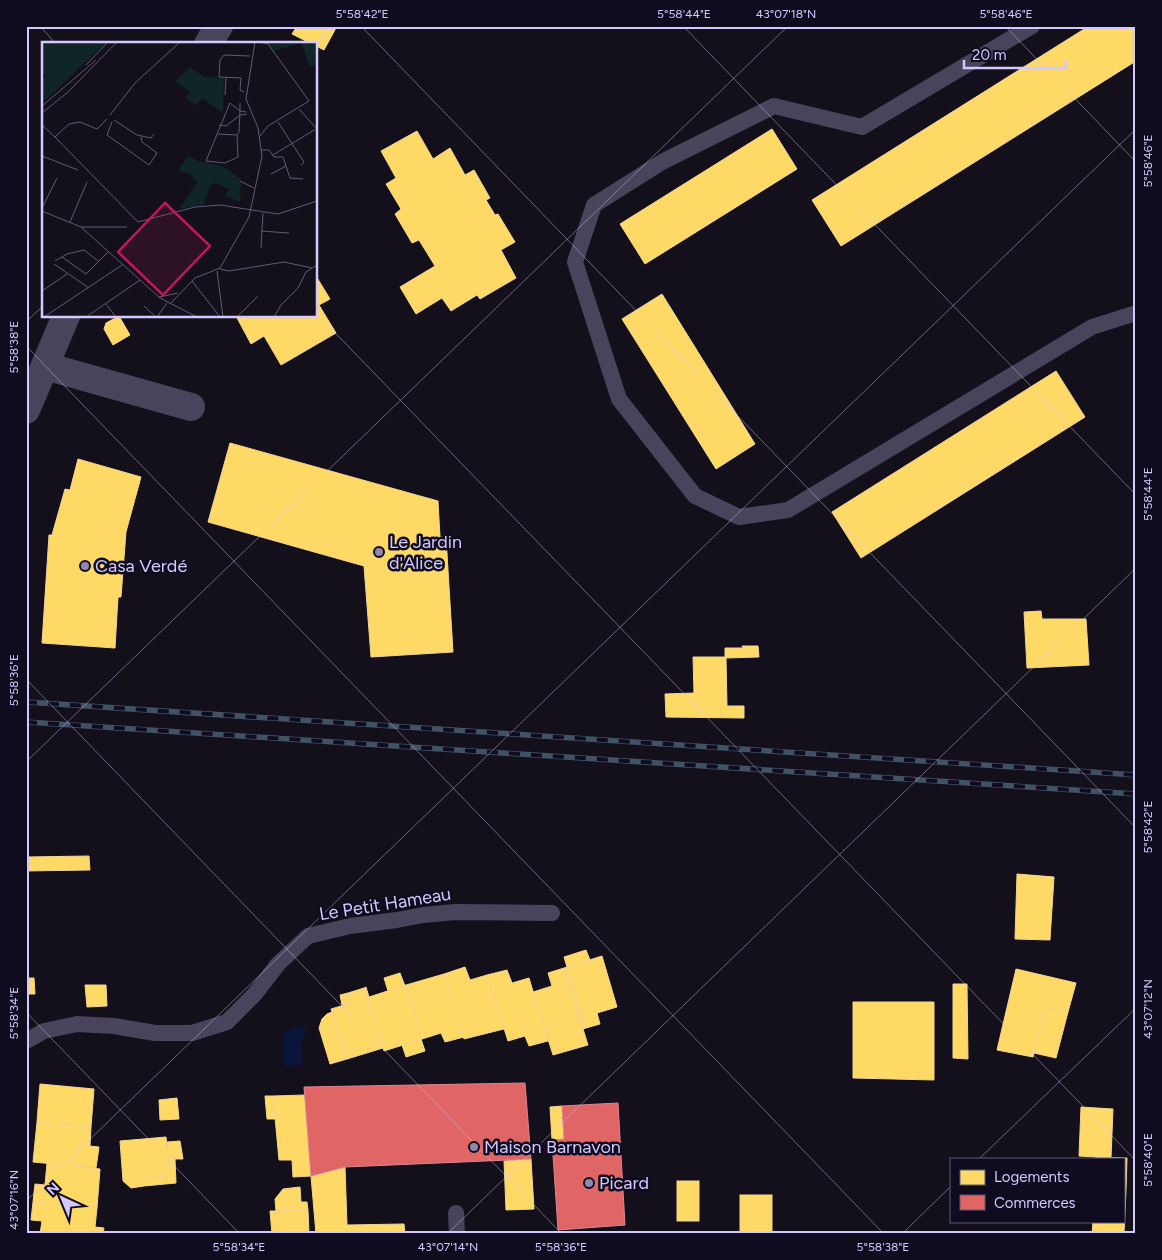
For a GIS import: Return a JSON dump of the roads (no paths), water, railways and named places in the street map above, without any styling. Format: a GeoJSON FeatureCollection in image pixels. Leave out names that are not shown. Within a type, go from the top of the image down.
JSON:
{"type":"FeatureCollection","features":[{"type":"Feature","properties":{"kind":"street"},"geometry":{"type":"LineString","coordinates":[[209,42],[219,26]]}},
{"type":"Feature","properties":{"kind":"street"},"geometry":{"type":"LineString","coordinates":[[26,410],[65,318]]}},
{"type":"Feature","properties":{"kind":"street"},"geometry":{"type":"LineString","coordinates":[[46,366],[191,407]]}},
{"type":"Feature","properties":{"kind":"lane"},"geometry":{"type":"LineString","coordinates":[[1032,26],[862,127],[774,106],[662,162],[594,205],[575,262],[619,399],[695,496],[739,517],[788,510],[1092,327],[1136,314]]}},
{"type":"Feature","properties":{"kind":"lane","name":"Le Petit Hameau"},"geometry":{"type":"LineString","coordinates":[[26,1041],[44,1031],[77,1024],[114,1026],[155,1034],[192,1033],[227,1022],[254,995],[278,964],[308,936],[350,926],[423,915],[455,912],[552,913]]}},
{"type":"Feature","properties":{"kind":"lane"},"geometry":{"type":"LineString","coordinates":[[456,1213],[457,1234]]}},
{"type":"Feature","properties":{"kind":"water"},"geometry":{"type":"Polygon","coordinates":[[[303,1025],[306,1028],[301,1043],[303,1064],[284,1067],[284,1032],[303,1025]]]}},
{"type":"Feature","properties":{"kind":"railway"},"geometry":{"type":"LineString","coordinates":[[26,702],[1136,775]]}},
{"type":"Feature","properties":{"kind":"railway"},"geometry":{"type":"LineString","coordinates":[[26,722],[1136,794]]}},
{"type":"Feature","properties":{"kind":"place","name":"Le Jardin d'Alice"},"geometry":{"type":"Point","coordinates":[379,552]}},
{"type":"Feature","properties":{"kind":"place","name":"Casa Verdé"},"geometry":{"type":"Point","coordinates":[85,566]}},
{"type":"Feature","properties":{"kind":"place","name":"Maison Barnavon"},"geometry":{"type":"Point","coordinates":[474,1147]}},
{"type":"Feature","properties":{"kind":"place","name":"Picard"},"geometry":{"type":"Point","coordinates":[589,1183]}}]}
